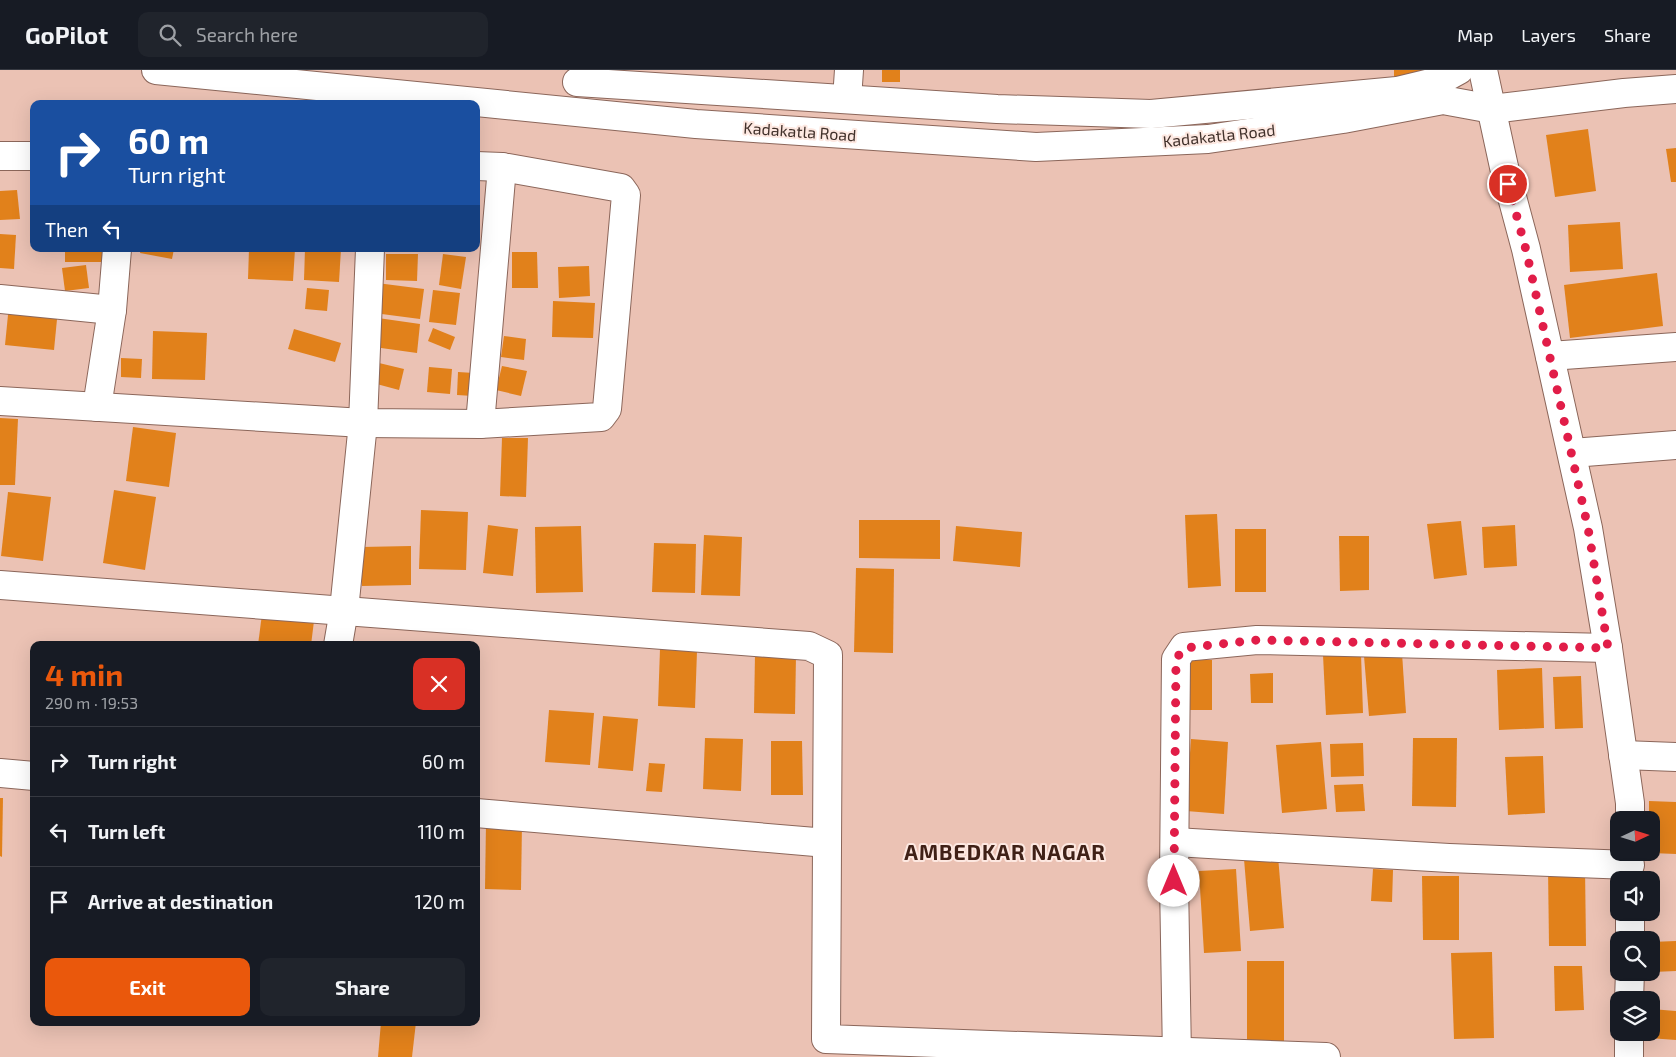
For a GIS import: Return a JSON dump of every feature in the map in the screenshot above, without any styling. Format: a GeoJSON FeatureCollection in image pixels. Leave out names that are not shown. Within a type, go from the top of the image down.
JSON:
{"type":"FeatureCollection","features":[{"type":"Feature","properties":{"kind":"street","name":"Kadakatla Road"},"geometry":{"type":"LineString","coordinates":[[156,70],[456,100]]}},
{"type":"Feature","properties":{"kind":"street"},"geometry":{"type":"LineString","coordinates":[[847,99],[849,70]]}},
{"type":"Feature","properties":{"kind":"street"},"geometry":{"type":"LineString","coordinates":[[577,82],[689,80],[847,99],[997,109],[1151,114],[1397,91],[1439,81],[1459,70]]}},
{"type":"Feature","properties":{"kind":"street","name":"Kadakatla Road"},"geometry":{"type":"LineString","coordinates":[[1443,100],[1483,70]]}},
{"type":"Feature","properties":{"kind":"street"},"geometry":{"type":"LineString","coordinates":[[1493,70],[1483,70],[1588,528],[1608,648],[1630,811]]}},
{"type":"Feature","properties":{"kind":"street","name":"Kadakatla Road"},"geometry":{"type":"LineString","coordinates":[[480,102],[696,124],[1036,147],[1208,139],[1443,100],[1492,109],[1624,93],[1676,89]]}},
{"type":"Feature","properties":{"kind":"street"},"geometry":{"type":"LineString","coordinates":[[0,156],[30,156]]}},
{"type":"Feature","properties":{"kind":"street"},"geometry":{"type":"LineString","coordinates":[[0,401],[363,423],[480,424],[601,417],[607,409],[626,195],[621,188],[489,167],[480,424]]}},
{"type":"Feature","properties":{"kind":"street"},"geometry":{"type":"LineString","coordinates":[[97,407],[112,310],[117,252]]}},
{"type":"Feature","properties":{"kind":"street"},"geometry":{"type":"LineString","coordinates":[[339,641],[344,610],[363,423],[370,252]]}},
{"type":"Feature","properties":{"kind":"street"},"geometry":{"type":"LineString","coordinates":[[0,299],[112,310]]}},
{"type":"Feature","properties":{"kind":"street"},"geometry":{"type":"LineString","coordinates":[[1550,356],[1676,347]]}},
{"type":"Feature","properties":{"kind":"street"},"geometry":{"type":"LineString","coordinates":[[1572,453],[1676,445]]}},
{"type":"Feature","properties":{"kind":"street"},"geometry":{"type":"LineString","coordinates":[[0,585],[809,646],[828,655],[826,1048],[1326,1057]]}},
{"type":"Feature","properties":{"kind":"street"},"geometry":{"type":"LineString","coordinates":[[1177,1054],[1176,659],[1184,648],[1257,640],[1608,648]]}},
{"type":"Feature","properties":{"kind":"street"},"geometry":{"type":"LineString","coordinates":[[1623,755],[1676,757]]}},
{"type":"Feature","properties":{"kind":"street"},"geometry":{"type":"LineString","coordinates":[[0,773],[30,776]]}},
{"type":"Feature","properties":{"kind":"street"},"geometry":{"type":"LineString","coordinates":[[480,813],[826,842]]}},
{"type":"Feature","properties":{"kind":"street"},"geometry":{"type":"LineString","coordinates":[[1175,842],[1449,858],[1630,866]]}},
{"type":"Feature","properties":{"kind":"street"},"geometry":{"type":"LineString","coordinates":[[1629,1041],[1629,1057]]}},
{"type":"Feature","properties":{"kind":"building"},"geometry":{"type":"Polygon","coordinates":[[[882,70],[900,70],[900,82],[882,82],[882,70]]]}},
{"type":"Feature","properties":{"kind":"building"},"geometry":{"type":"Polygon","coordinates":[[[1394,70],[1433,70],[1394,78],[1394,70]]]}},
{"type":"Feature","properties":{"kind":"building"},"geometry":{"type":"Polygon","coordinates":[[[1588,129],[1596,191],[1555,197],[1546,135],[1588,129]]]}},
{"type":"Feature","properties":{"kind":"building"},"geometry":{"type":"Polygon","coordinates":[[[1676,148],[1676,182],[1671,182],[1666,149],[1676,148]]]}},
{"type":"Feature","properties":{"kind":"building"},"geometry":{"type":"Polygon","coordinates":[[[17,190],[20,219],[0,220],[0,191],[17,190]]]}},
{"type":"Feature","properties":{"kind":"building"},"geometry":{"type":"Polygon","coordinates":[[[1620,222],[1623,269],[1570,272],[1568,225],[1620,222]]]}},
{"type":"Feature","properties":{"kind":"building"},"geometry":{"type":"Polygon","coordinates":[[[0,234],[16,235],[14,269],[0,268],[0,234]]]}},
{"type":"Feature","properties":{"kind":"building"},"geometry":{"type":"Polygon","coordinates":[[[65,252],[103,252],[103,262],[65,262],[65,252]]]}},
{"type":"Feature","properties":{"kind":"building"},"geometry":{"type":"Polygon","coordinates":[[[140,252],[173,252],[172,259],[140,252]]]}},
{"type":"Feature","properties":{"kind":"building"},"geometry":{"type":"Polygon","coordinates":[[[249,252],[295,252],[293,281],[248,279],[249,252]]]}},
{"type":"Feature","properties":{"kind":"building"},"geometry":{"type":"Polygon","coordinates":[[[305,252],[341,252],[339,282],[304,280],[305,252]]]}},
{"type":"Feature","properties":{"kind":"building"},"geometry":{"type":"Polygon","coordinates":[[[512,252],[537,252],[538,288],[512,288],[512,252]]]}},
{"type":"Feature","properties":{"kind":"building"},"geometry":{"type":"Polygon","coordinates":[[[386,254],[418,254],[417,281],[386,280],[386,254]]]}},
{"type":"Feature","properties":{"kind":"building"},"geometry":{"type":"Polygon","coordinates":[[[443,254],[466,257],[461,289],[439,285],[443,254]]]}},
{"type":"Feature","properties":{"kind":"building"},"geometry":{"type":"Polygon","coordinates":[[[86,265],[89,288],[65,291],[62,268],[86,265]]]}},
{"type":"Feature","properties":{"kind":"building"},"geometry":{"type":"Polygon","coordinates":[[[589,266],[590,296],[559,298],[558,267],[589,266]]]}},
{"type":"Feature","properties":{"kind":"building"},"geometry":{"type":"Polygon","coordinates":[[[1657,273],[1663,326],[1570,338],[1564,285],[1657,273]]]}},
{"type":"Feature","properties":{"kind":"building"},"geometry":{"type":"Polygon","coordinates":[[[377,283],[424,289],[420,319],[374,313],[377,283]]]}},
{"type":"Feature","properties":{"kind":"building"},"geometry":{"type":"Polygon","coordinates":[[[307,288],[329,290],[327,311],[305,309],[307,288]]]}},
{"type":"Feature","properties":{"kind":"building"},"geometry":{"type":"Polygon","coordinates":[[[433,290],[460,293],[456,325],[429,322],[433,290]]]}},
{"type":"Feature","properties":{"kind":"building"},"geometry":{"type":"Polygon","coordinates":[[[553,301],[595,303],[593,338],[552,337],[553,301]]]}},
{"type":"Feature","properties":{"kind":"building"},"geometry":{"type":"Polygon","coordinates":[[[9,305],[58,309],[54,350],[5,345],[9,305]]]}},
{"type":"Feature","properties":{"kind":"building"},"geometry":{"type":"Polygon","coordinates":[[[378,318],[420,324],[417,353],[374,347],[378,318]]]}},
{"type":"Feature","properties":{"kind":"building"},"geometry":{"type":"Polygon","coordinates":[[[433,328],[455,337],[450,350],[428,341],[433,328]]]}},
{"type":"Feature","properties":{"kind":"building"},"geometry":{"type":"Polygon","coordinates":[[[294,329],[341,343],[335,362],[288,349],[294,329]]]}},
{"type":"Feature","properties":{"kind":"building"},"geometry":{"type":"Polygon","coordinates":[[[153,331],[207,333],[205,380],[152,379],[153,331]]]}},
{"type":"Feature","properties":{"kind":"building"},"geometry":{"type":"Polygon","coordinates":[[[504,336],[526,339],[524,360],[501,357],[504,336]]]}},
{"type":"Feature","properties":{"kind":"building"},"geometry":{"type":"Polygon","coordinates":[[[121,358],[142,359],[141,378],[121,377],[121,358]]]}},
{"type":"Feature","properties":{"kind":"building"},"geometry":{"type":"Polygon","coordinates":[[[379,363],[404,369],[399,390],[373,383],[379,363]]]}},
{"type":"Feature","properties":{"kind":"building"},"geometry":{"type":"Polygon","coordinates":[[[502,366],[527,371],[521,396],[496,390],[502,366]]]}},
{"type":"Feature","properties":{"kind":"building"},"geometry":{"type":"Polygon","coordinates":[[[429,367],[452,369],[450,394],[427,392],[429,367]]]}},
{"type":"Feature","properties":{"kind":"building"},"geometry":{"type":"Polygon","coordinates":[[[458,372],[474,373],[473,396],[457,395],[458,372]]]}},
{"type":"Feature","properties":{"kind":"building"},"geometry":{"type":"Polygon","coordinates":[[[0,418],[18,419],[15,485],[0,485],[0,418]]]}},
{"type":"Feature","properties":{"kind":"building"},"geometry":{"type":"Polygon","coordinates":[[[133,427],[176,433],[169,487],[126,481],[133,427]]]}},
{"type":"Feature","properties":{"kind":"building"},"geometry":{"type":"Polygon","coordinates":[[[502,438],[528,438],[526,497],[500,496],[502,438]]]}},
{"type":"Feature","properties":{"kind":"building"},"geometry":{"type":"Polygon","coordinates":[[[114,490],[156,497],[145,570],[103,563],[114,490]]]}},
{"type":"Feature","properties":{"kind":"building"},"geometry":{"type":"Polygon","coordinates":[[[8,492],[51,497],[43,561],[1,556],[8,492]]]}},
{"type":"Feature","properties":{"kind":"building"},"geometry":{"type":"Polygon","coordinates":[[[421,510],[468,512],[466,570],[419,569],[421,510]]]}},
{"type":"Feature","properties":{"kind":"building"},"geometry":{"type":"Polygon","coordinates":[[[1217,514],[1221,586],[1188,588],[1185,515],[1217,514]]]}},
{"type":"Feature","properties":{"kind":"building"},"geometry":{"type":"Polygon","coordinates":[[[859,520],[940,520],[940,559],[859,558],[859,520]]]}},
{"type":"Feature","properties":{"kind":"building"},"geometry":{"type":"Polygon","coordinates":[[[1461,521],[1467,575],[1434,579],[1427,524],[1461,521]]]}},
{"type":"Feature","properties":{"kind":"building"},"geometry":{"type":"Polygon","coordinates":[[[488,525],[518,529],[513,576],[483,573],[488,525]]]}},
{"type":"Feature","properties":{"kind":"building"},"geometry":{"type":"Polygon","coordinates":[[[1515,525],[1517,566],[1484,568],[1482,527],[1515,525]]]}},
{"type":"Feature","properties":{"kind":"building"},"geometry":{"type":"Polygon","coordinates":[[[581,526],[583,592],[536,593],[535,527],[581,526]]]}},
{"type":"Feature","properties":{"kind":"building"},"geometry":{"type":"Polygon","coordinates":[[[956,526],[1022,532],[1020,567],[953,561],[956,526]]]}},
{"type":"Feature","properties":{"kind":"building"},"geometry":{"type":"Polygon","coordinates":[[[1235,529],[1266,529],[1266,592],[1235,592],[1235,529]]]}},
{"type":"Feature","properties":{"kind":"building"},"geometry":{"type":"Polygon","coordinates":[[[704,535],[742,537],[740,596],[701,595],[704,535]]]}},
{"type":"Feature","properties":{"kind":"building"},"geometry":{"type":"Polygon","coordinates":[[[1339,536],[1369,536],[1369,590],[1340,591],[1339,536]]]}},
{"type":"Feature","properties":{"kind":"building"},"geometry":{"type":"Polygon","coordinates":[[[654,543],[696,544],[695,593],[652,592],[654,543]]]}},
{"type":"Feature","properties":{"kind":"building"},"geometry":{"type":"Polygon","coordinates":[[[411,546],[411,585],[362,586],[361,547],[411,546]]]}},
{"type":"Feature","properties":{"kind":"building"},"geometry":{"type":"Polygon","coordinates":[[[856,568],[894,569],[893,653],[854,652],[856,568]]]}},
{"type":"Feature","properties":{"kind":"building"},"geometry":{"type":"Polygon","coordinates":[[[262,614],[314,621],[312,641],[259,641],[262,614]]]}},
{"type":"Feature","properties":{"kind":"building"},"geometry":{"type":"Polygon","coordinates":[[[660,649],[697,651],[695,708],[658,706],[660,649]]]}},
{"type":"Feature","properties":{"kind":"building"},"geometry":{"type":"Polygon","coordinates":[[[1402,653],[1406,713],[1369,716],[1364,656],[1402,653]]]}},
{"type":"Feature","properties":{"kind":"building"},"geometry":{"type":"Polygon","coordinates":[[[755,654],[796,655],[795,714],[754,713],[755,654]]]}},
{"type":"Feature","properties":{"kind":"building"},"geometry":{"type":"Polygon","coordinates":[[[1361,654],[1363,713],[1326,715],[1323,655],[1361,654]]]}},
{"type":"Feature","properties":{"kind":"building"},"geometry":{"type":"Polygon","coordinates":[[[1188,660],[1212,660],[1212,710],[1188,710],[1188,660]]]}},
{"type":"Feature","properties":{"kind":"building"},"geometry":{"type":"Polygon","coordinates":[[[1542,668],[1544,728],[1499,730],[1497,670],[1542,668]]]}},
{"type":"Feature","properties":{"kind":"building"},"geometry":{"type":"Polygon","coordinates":[[[1273,673],[1273,703],[1251,703],[1250,674],[1273,673]]]}},
{"type":"Feature","properties":{"kind":"building"},"geometry":{"type":"Polygon","coordinates":[[[1581,676],[1583,728],[1555,729],[1553,677],[1581,676]]]}},
{"type":"Feature","properties":{"kind":"building"},"geometry":{"type":"Polygon","coordinates":[[[549,710],[594,713],[590,765],[545,762],[549,710]]]}},
{"type":"Feature","properties":{"kind":"building"},"geometry":{"type":"Polygon","coordinates":[[[603,716],[638,719],[633,771],[598,768],[603,716]]]}},
{"type":"Feature","properties":{"kind":"building"},"geometry":{"type":"Polygon","coordinates":[[[705,738],[743,739],[741,791],[703,789],[705,738]]]}},
{"type":"Feature","properties":{"kind":"building"},"geometry":{"type":"Polygon","coordinates":[[[1413,738],[1457,738],[1456,807],[1412,806],[1413,738]]]}},
{"type":"Feature","properties":{"kind":"building"},"geometry":{"type":"Polygon","coordinates":[[[1191,739],[1228,742],[1224,814],[1186,811],[1191,739]]]}},
{"type":"Feature","properties":{"kind":"building"},"geometry":{"type":"Polygon","coordinates":[[[771,741],[802,741],[803,795],[771,795],[771,741]]]}},
{"type":"Feature","properties":{"kind":"building"},"geometry":{"type":"Polygon","coordinates":[[[1321,742],[1327,809],[1282,813],[1276,745],[1321,742]]]}},
{"type":"Feature","properties":{"kind":"building"},"geometry":{"type":"Polygon","coordinates":[[[1363,743],[1364,776],[1331,777],[1330,744],[1363,743]]]}},
{"type":"Feature","properties":{"kind":"building"},"geometry":{"type":"Polygon","coordinates":[[[1543,756],[1545,813],[1508,815],[1505,757],[1543,756]]]}},
{"type":"Feature","properties":{"kind":"building"},"geometry":{"type":"Polygon","coordinates":[[[649,763],[665,764],[662,792],[646,791],[649,763]]]}},
{"type":"Feature","properties":{"kind":"building"},"geometry":{"type":"Polygon","coordinates":[[[1363,784],[1365,811],[1336,812],[1334,785],[1363,784]]]}},
{"type":"Feature","properties":{"kind":"building"},"geometry":{"type":"Polygon","coordinates":[[[0,798],[3,798],[2,857],[0,856],[0,798]]]}},
{"type":"Feature","properties":{"kind":"building"},"geometry":{"type":"Polygon","coordinates":[[[1649,801],[1676,802],[1676,854],[1660,853],[1660,811],[1649,811],[1649,801]]]}},
{"type":"Feature","properties":{"kind":"building"},"geometry":{"type":"Polygon","coordinates":[[[486,822],[522,823],[521,890],[485,889],[486,822]]]}},
{"type":"Feature","properties":{"kind":"building"},"geometry":{"type":"Polygon","coordinates":[[[1278,856],[1284,928],[1250,931],[1244,859],[1278,856]]]}},
{"type":"Feature","properties":{"kind":"building"},"geometry":{"type":"Polygon","coordinates":[[[1548,867],[1585,867],[1586,946],[1549,946],[1548,867]]]}},
{"type":"Feature","properties":{"kind":"building"},"geometry":{"type":"Polygon","coordinates":[[[1236,869],[1241,951],[1204,953],[1199,871],[1236,869]]]}},
{"type":"Feature","properties":{"kind":"building"},"geometry":{"type":"Polygon","coordinates":[[[1373,869],[1393,870],[1392,902],[1371,901],[1373,869]]]}},
{"type":"Feature","properties":{"kind":"building"},"geometry":{"type":"Polygon","coordinates":[[[1422,876],[1459,876],[1459,940],[1423,940],[1422,876]]]}},
{"type":"Feature","properties":{"kind":"building"},"geometry":{"type":"Polygon","coordinates":[[[1676,941],[1676,971],[1660,972],[1660,942],[1676,941]]]}},
{"type":"Feature","properties":{"kind":"building"},"geometry":{"type":"Polygon","coordinates":[[[1492,952],[1494,1038],[1454,1039],[1451,953],[1492,952]]]}},
{"type":"Feature","properties":{"kind":"building"},"geometry":{"type":"Polygon","coordinates":[[[1247,961],[1284,961],[1284,1044],[1247,1044],[1247,961]]]}},
{"type":"Feature","properties":{"kind":"building"},"geometry":{"type":"Polygon","coordinates":[[[1554,966],[1582,966],[1584,1010],[1555,1011],[1554,966]]]}},
{"type":"Feature","properties":{"kind":"building"},"geometry":{"type":"Polygon","coordinates":[[[1660,1010],[1676,1011],[1676,1040],[1660,1039],[1660,1010]]]}},
{"type":"Feature","properties":{"kind":"building"},"geometry":{"type":"Polygon","coordinates":[[[381,1026],[416,1026],[412,1057],[378,1057],[381,1026]]]}},
{"type":"Feature","properties":{"kind":"district","name":"AMBEDKAR NAGAR"},"geometry":{"type":"Point","coordinates":[1005,851]}},
{"type":"Feature","properties":{"kind":"route"},"geometry":{"type":"LineString","coordinates":[[1174,881],[1176,659],[1184,648],[1257,640],[1608,648],[1588,528],[1526,250],[1508,184]]}}]}
